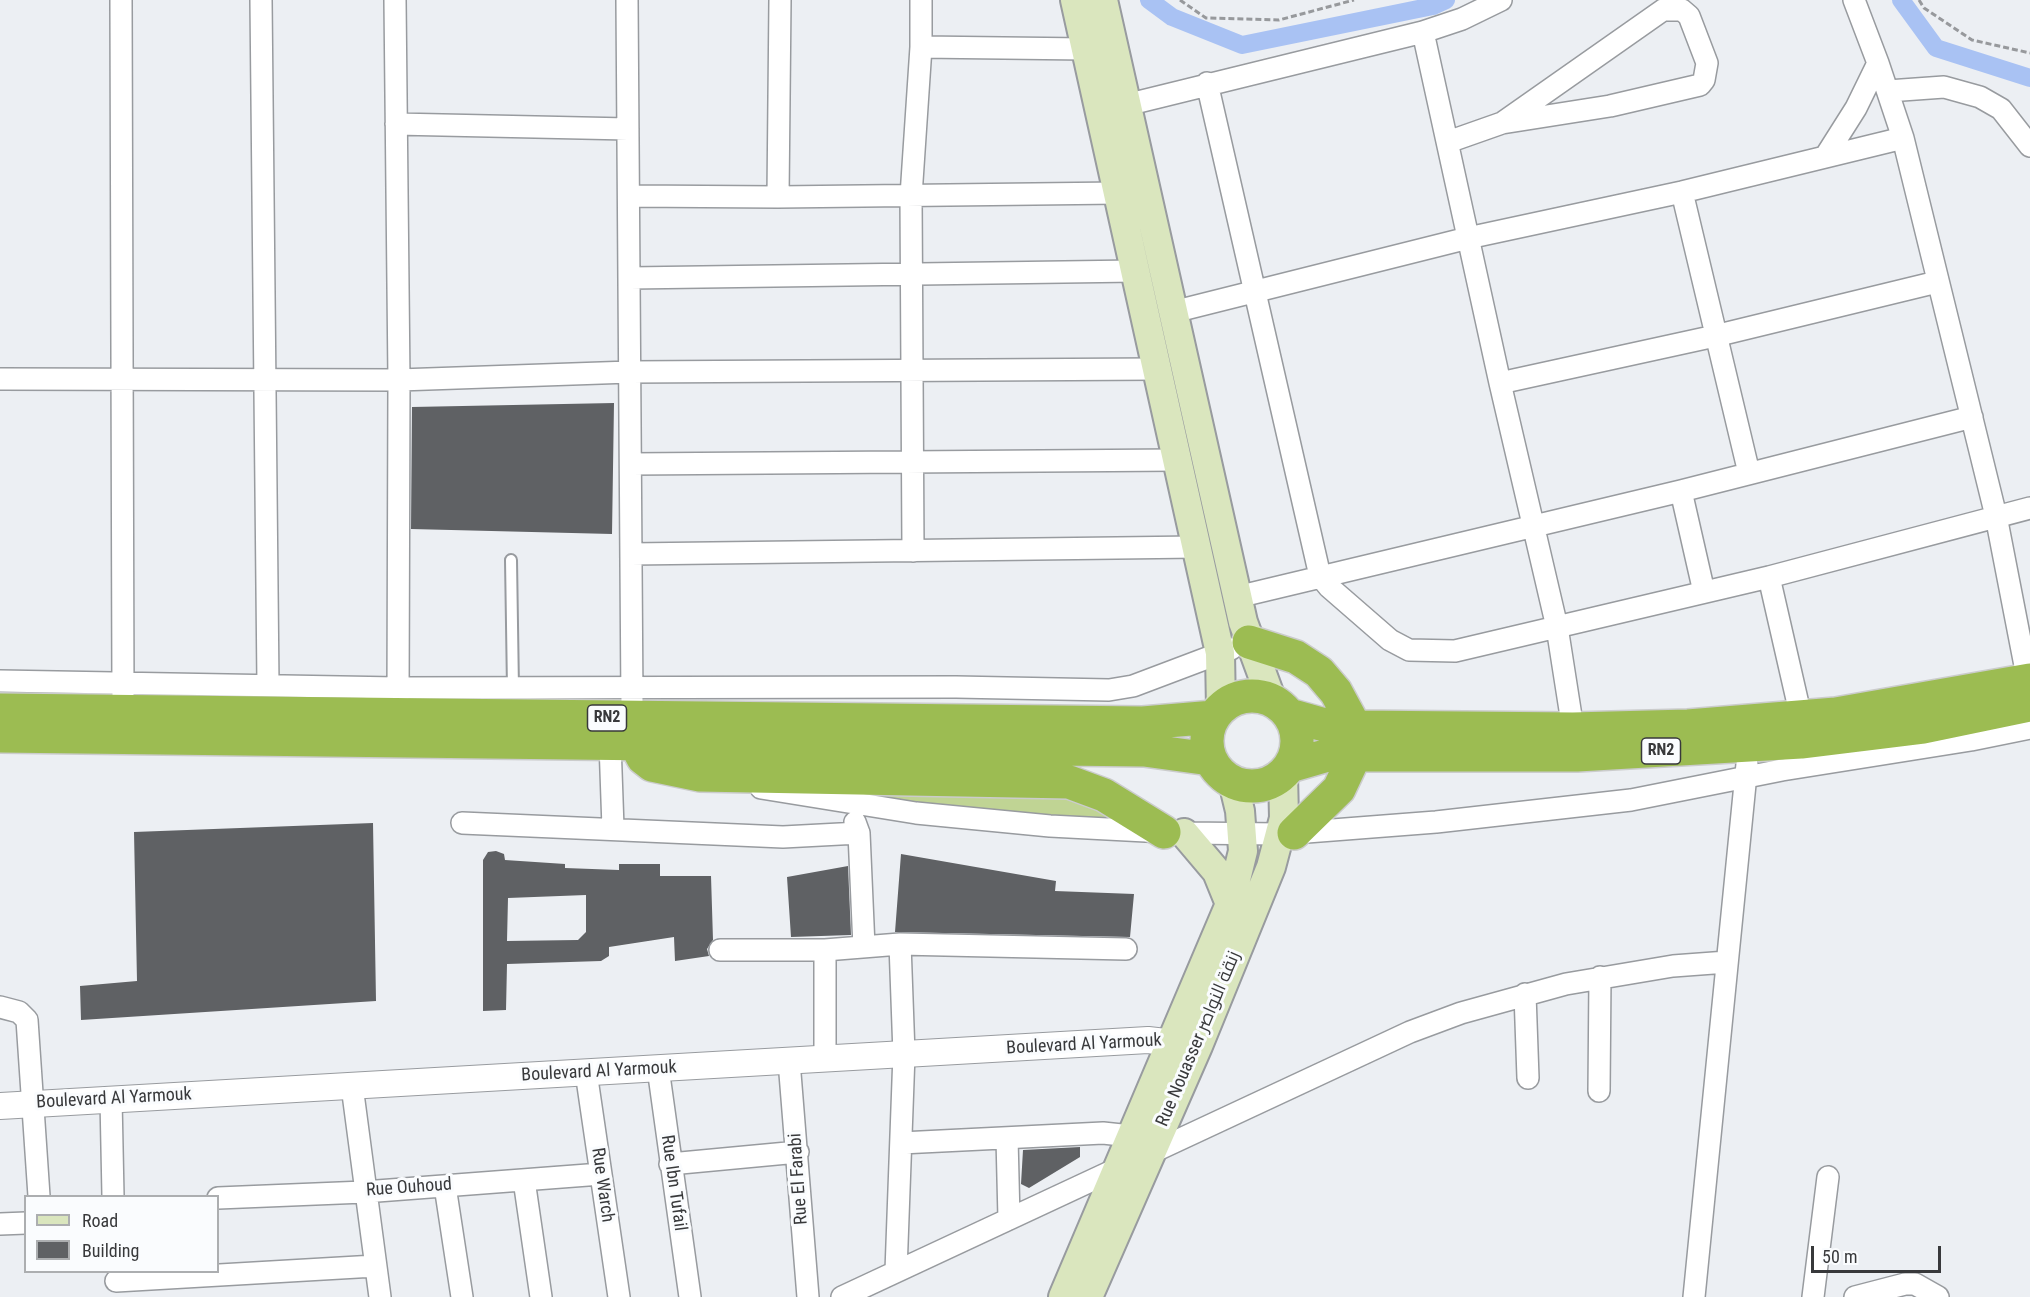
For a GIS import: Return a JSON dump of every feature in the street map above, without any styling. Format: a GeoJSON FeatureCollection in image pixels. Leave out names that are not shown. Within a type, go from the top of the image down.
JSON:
{"type":"FeatureCollection","features":[{"type":"Feature","properties":{"kind":"highway"},"geometry":{"type":"LineString","coordinates":[[1235,647],[1296,657],[1319,672],[1336,692],[1355,741],[1339,789],[1288,833]]}},
{"type":"Feature","properties":{"kind":"highway","name":"RN2"},"geometry":{"type":"LineString","coordinates":[[1233,782],[1254,787],[1275,781],[1287,770],[1355,741],[1573,729],[1688,726],[1836,714],[2029,689]]}},
{"type":"Feature","properties":{"kind":"highway","name":"RN2"},"geometry":{"type":"LineString","coordinates":[[0,736],[627,723],[1143,723],[1218,713],[1240,698],[1251,696],[1321,724],[1355,741],[1577,755],[1747,762],[1868,735],[2029,689]]}},
{"type":"Feature","properties":{"kind":"highway","name":"RN2"},"geometry":{"type":"LineString","coordinates":[[0,711],[123,698],[398,702],[627,723],[1144,750],[1210,759]]}},
{"type":"Feature","properties":{"kind":"highway"},"geometry":{"type":"LineString","coordinates":[[1281,708],[1294,724],[1297,746],[1287,770]]}},
{"type":"Feature","properties":{"kind":"highway"},"geometry":{"type":"LineString","coordinates":[[1218,713],[1207,737],[1210,759],[1223,776],[1233,782]]}},
{"type":"Feature","properties":{"kind":"highway"},"geometry":{"type":"LineString","coordinates":[[627,723],[643,758],[652,765],[700,775],[1069,782],[1104,795],[1174,833]]}},
{"type":"Feature","properties":{"kind":"main road"},"geometry":{"type":"LineString","coordinates":[[1075,0],[1197,547],[1235,647],[1281,708]]}},
{"type":"Feature","properties":{"kind":"main road"},"geometry":{"type":"LineString","coordinates":[[1103,0],[1238,597],[1235,647],[1218,713]]}},
{"type":"Feature","properties":{"kind":"main road","name":"Rue Nouasser زنقة النواصر"},"geometry":{"type":"LineString","coordinates":[[1088,1297],[1141,1144],[1185,1044],[1288,833],[1285,802],[1287,770]]}},
{"type":"Feature","properties":{"kind":"main road"},"geometry":{"type":"LineString","coordinates":[[1185,1044],[1230,904],[1243,851],[1243,834],[1233,782]]}},
{"type":"Feature","properties":{"kind":"main road"},"geometry":{"type":"LineString","coordinates":[[1174,833],[1217,872],[1230,904]]}},
{"type":"Feature","properties":{"kind":"main road"},"geometry":{"type":"LineString","coordinates":[[1063,1297],[1117,1169],[1141,1144]]}},
{"type":"Feature","properties":{"kind":"street"},"geometry":{"type":"LineString","coordinates":[[121,0],[123,698]]}},
{"type":"Feature","properties":{"kind":"street"},"geometry":{"type":"LineString","coordinates":[[261,0],[268,684]]}},
{"type":"Feature","properties":{"kind":"street"},"geometry":{"type":"LineString","coordinates":[[395,0],[399,380],[398,702]]}},
{"type":"Feature","properties":{"kind":"street"},"geometry":{"type":"LineString","coordinates":[[614,828],[627,723],[632,554],[627,0]]}},
{"type":"Feature","properties":{"kind":"street"},"geometry":{"type":"LineString","coordinates":[[778,197],[780,0]]}},
{"type":"Feature","properties":{"kind":"street"},"geometry":{"type":"LineString","coordinates":[[913,551],[911,196],[921,47],[921,0]]}},
{"type":"Feature","properties":{"kind":"street"},"geometry":{"type":"LineString","coordinates":[[1126,105],[1423,32],[1462,19],[1501,0]]}},
{"type":"Feature","properties":{"kind":"street"},"geometry":{"type":"LineString","coordinates":[[1854,0],[1903,138],[1996,516],[2029,689]]}},
{"type":"Feature","properties":{"kind":"street"},"geometry":{"type":"LineString","coordinates":[[1448,142],[1502,123],[1620,104],[1700,85],[1704,80],[1707,63],[1689,16],[1682,10],[1663,10],[1502,123]]}},
{"type":"Feature","properties":{"kind":"street"},"geometry":{"type":"LineString","coordinates":[[1423,32],[1532,526],[1557,627],[1573,729]]}},
{"type":"Feature","properties":{"kind":"street"},"geometry":{"type":"LineString","coordinates":[[921,47],[1086,49]]}},
{"type":"Feature","properties":{"kind":"street"},"geometry":{"type":"LineString","coordinates":[[1825,157],[1856,108],[1878,63]]}},
{"type":"Feature","properties":{"kind":"street"},"geometry":{"type":"LineString","coordinates":[[1207,84],[1320,576],[1329,587],[1390,640],[1409,650],[1455,651],[1769,577],[2030,507]]}},
{"type":"Feature","properties":{"kind":"street"},"geometry":{"type":"LineString","coordinates":[[1888,91],[1944,87],[1980,97],[2001,109],[2030,146]]}},
{"type":"Feature","properties":{"kind":"street"},"geometry":{"type":"LineString","coordinates":[[396,124],[628,129]]}},
{"type":"Feature","properties":{"kind":"street"},"geometry":{"type":"LineString","coordinates":[[1173,312],[1468,238],[1682,192],[1903,138]]}},
{"type":"Feature","properties":{"kind":"street"},"geometry":{"type":"LineString","coordinates":[[1682,192],[1749,473]]}},
{"type":"Feature","properties":{"kind":"street"},"geometry":{"type":"LineString","coordinates":[[629,196],[778,197],[1119,193]]}},
{"type":"Feature","properties":{"kind":"street"},"geometry":{"type":"LineString","coordinates":[[630,278],[1136,271]]}},
{"type":"Feature","properties":{"kind":"street"},"geometry":{"type":"LineString","coordinates":[[1500,383],[1715,336],[1937,282]]}},
{"type":"Feature","properties":{"kind":"street"},"geometry":{"type":"LineString","coordinates":[[0,379],[399,380],[630,372],[1158,369]]}},
{"type":"Feature","properties":{"kind":"street"},"geometry":{"type":"LineString","coordinates":[[1238,597],[1681,491],[1972,417]]}},
{"type":"Feature","properties":{"kind":"street"},"geometry":{"type":"LineString","coordinates":[[631,464],[1178,460]]}},
{"type":"Feature","properties":{"kind":"street"},"geometry":{"type":"LineString","coordinates":[[1681,491],[1704,592]]}},
{"type":"Feature","properties":{"kind":"street"},"geometry":{"type":"LineString","coordinates":[[632,554],[1197,547]]}},
{"type":"Feature","properties":{"kind":"street"},"geometry":{"type":"LineString","coordinates":[[1769,577],[1802,717]]}},
{"type":"Feature","properties":{"kind":"street"},"geometry":{"type":"LineString","coordinates":[[0,681],[123,698],[268,684],[398,702],[513,689],[627,723],[956,687],[1109,690],[1133,686],[1235,647]]}},
{"type":"Feature","properties":{"kind":"street"},"geometry":{"type":"LineString","coordinates":[[700,775],[849,804],[982,821],[1174,833],[1288,833],[1436,822],[1591,805],[1668,794],[1747,762],[2030,728]]}},
{"type":"Feature","properties":{"kind":"street"},"geometry":{"type":"LineString","coordinates":[[1694,1297],[1747,762]]}},
{"type":"Feature","properties":{"kind":"street"},"geometry":{"type":"LineString","coordinates":[[849,804],[859,833],[864,947]]}},
{"type":"Feature","properties":{"kind":"street"},"geometry":{"type":"LineString","coordinates":[[462,823],[783,837],[859,833]]}},
{"type":"Feature","properties":{"kind":"street"},"geometry":{"type":"LineString","coordinates":[[896,1272],[904,1054],[900,944]]}},
{"type":"Feature","properties":{"kind":"street"},"geometry":{"type":"LineString","coordinates":[[720,950],[825,950],[900,944],[1125,949]]}},
{"type":"Feature","properties":{"kind":"street"},"geometry":{"type":"LineString","coordinates":[[825,950],[825,1059]]}},
{"type":"Feature","properties":{"kind":"street"},"geometry":{"type":"LineString","coordinates":[[902,1143],[1103,1133],[1141,1144],[1461,1013],[1526,994],[1600,977],[1673,966],[1727,962]]}},
{"type":"Feature","properties":{"kind":"street"},"geometry":{"type":"LineString","coordinates":[[1599,1091],[1600,977]]}},
{"type":"Feature","properties":{"kind":"street"},"geometry":{"type":"LineString","coordinates":[[1526,994],[1528,1078]]}},
{"type":"Feature","properties":{"kind":"street"},"geometry":{"type":"LineString","coordinates":[[0,1007],[19,1012],[27,1020],[39,1195]]}},
{"type":"Feature","properties":{"kind":"street","name":"Boulevard Al Yarmouk"},"geometry":{"type":"LineString","coordinates":[[0,1106],[904,1054],[1185,1044]]}},
{"type":"Feature","properties":{"kind":"street","name":"Rue El Farabi"},"geometry":{"type":"LineString","coordinates":[[789,1061],[808,1297]]}},
{"type":"Feature","properties":{"kind":"street","name":"Rue Ibn Tufail"},"geometry":{"type":"LineString","coordinates":[[658,1068],[690,1297]]}},
{"type":"Feature","properties":{"kind":"street","name":"Rue Warch"},"geometry":{"type":"LineString","coordinates":[[586,1072],[619,1297]]}},
{"type":"Feature","properties":{"kind":"street"},"geometry":{"type":"LineString","coordinates":[[352,1086],[364,1192],[380,1297]]}},
{"type":"Feature","properties":{"kind":"street"},"geometry":{"type":"LineString","coordinates":[[111,1100],[113,1195]]}},
{"type":"Feature","properties":{"kind":"street"},"geometry":{"type":"LineString","coordinates":[[1007,1138],[1009,1219]]}},
{"type":"Feature","properties":{"kind":"street"},"geometry":{"type":"LineString","coordinates":[[670,1164],[798,1152]]}},
{"type":"Feature","properties":{"kind":"street"},"geometry":{"type":"LineString","coordinates":[[842,1297],[1117,1169]]}},
{"type":"Feature","properties":{"kind":"street","name":"Rue Ouhoud"},"geometry":{"type":"LineString","coordinates":[[219,1198],[364,1192],[601,1174]]}},
{"type":"Feature","properties":{"kind":"street"},"geometry":{"type":"LineString","coordinates":[[1813,1297],[1828,1177]]}},
{"type":"Feature","properties":{"kind":"street"},"geometry":{"type":"LineString","coordinates":[[524,1180],[541,1297]]}},
{"type":"Feature","properties":{"kind":"street"},"geometry":{"type":"LineString","coordinates":[[445,1186],[462,1297]]}},
{"type":"Feature","properties":{"kind":"street"},"geometry":{"type":"LineString","coordinates":[[0,1224],[24,1223]]}},
{"type":"Feature","properties":{"kind":"street"},"geometry":{"type":"LineString","coordinates":[[116,1283],[375,1266]]}},
{"type":"Feature","properties":{"kind":"street"},"geometry":{"type":"LineString","coordinates":[[1855,1297],[1897,1285],[1926,1294]]}},
{"type":"Feature","properties":{"kind":"lane"},"geometry":{"type":"LineString","coordinates":[[511,560],[513,689]]}},
{"type":"Feature","properties":{"kind":"path"},"geometry":{"type":"LineString","coordinates":[[1180,0],[1206,18],[1279,20],[1354,0]]}},
{"type":"Feature","properties":{"kind":"path"},"geometry":{"type":"LineString","coordinates":[[1919,0],[1924,8],[1972,40],[2030,52]]}},
{"type":"Feature","properties":{"kind":"green space"},"geometry":{"type":"Polygon","coordinates":[[[847,794],[1090,796],[1114,822],[1002,811],[847,794]]]}},
{"type":"Feature","properties":{"kind":"building"},"geometry":{"type":"Polygon","coordinates":[[[614,403],[612,534],[411,529],[412,407],[614,403]]]}},
{"type":"Feature","properties":{"kind":"building"},"geometry":{"type":"Polygon","coordinates":[[[373,823],[376,1001],[81,1020],[80,986],[137,981],[134,832],[373,823]]]}},
{"type":"Feature","properties":{"kind":"building"},"geometry":{"type":"Polygon","coordinates":[[[496,851],[504,854],[505,860],[565,864],[565,868],[619,870],[619,864],[660,864],[660,876],[711,876],[713,940],[707,949],[709,956],[675,961],[674,937],[609,947],[609,956],[601,961],[507,964],[506,1010],[483,1011],[483,860],[488,852],[496,851]],[[586,895],[508,898],[507,941],[578,940],[586,932],[586,895]]]}},
{"type":"Feature","properties":{"kind":"building"},"geometry":{"type":"Polygon","coordinates":[[[901,854],[1056,881],[1055,891],[1134,894],[1130,937],[895,932],[901,854]]]}},
{"type":"Feature","properties":{"kind":"building"},"geometry":{"type":"Polygon","coordinates":[[[848,866],[851,935],[791,937],[787,877],[848,866]]]}},
{"type":"Feature","properties":{"kind":"building"},"geometry":{"type":"Polygon","coordinates":[[[1080,1147],[1080,1157],[1029,1188],[1021,1184],[1023,1150],[1080,1147]]]}},
{"type":"Feature","properties":{"kind":"waterway"},"geometry":{"type":"LineString","coordinates":[[1149,0],[1172,17],[1242,45],[1433,6],[1446,0]]}},
{"type":"Feature","properties":{"kind":"waterway"},"geometry":{"type":"LineString","coordinates":[[1901,0],[1936,48],[2030,78]]}}]}
